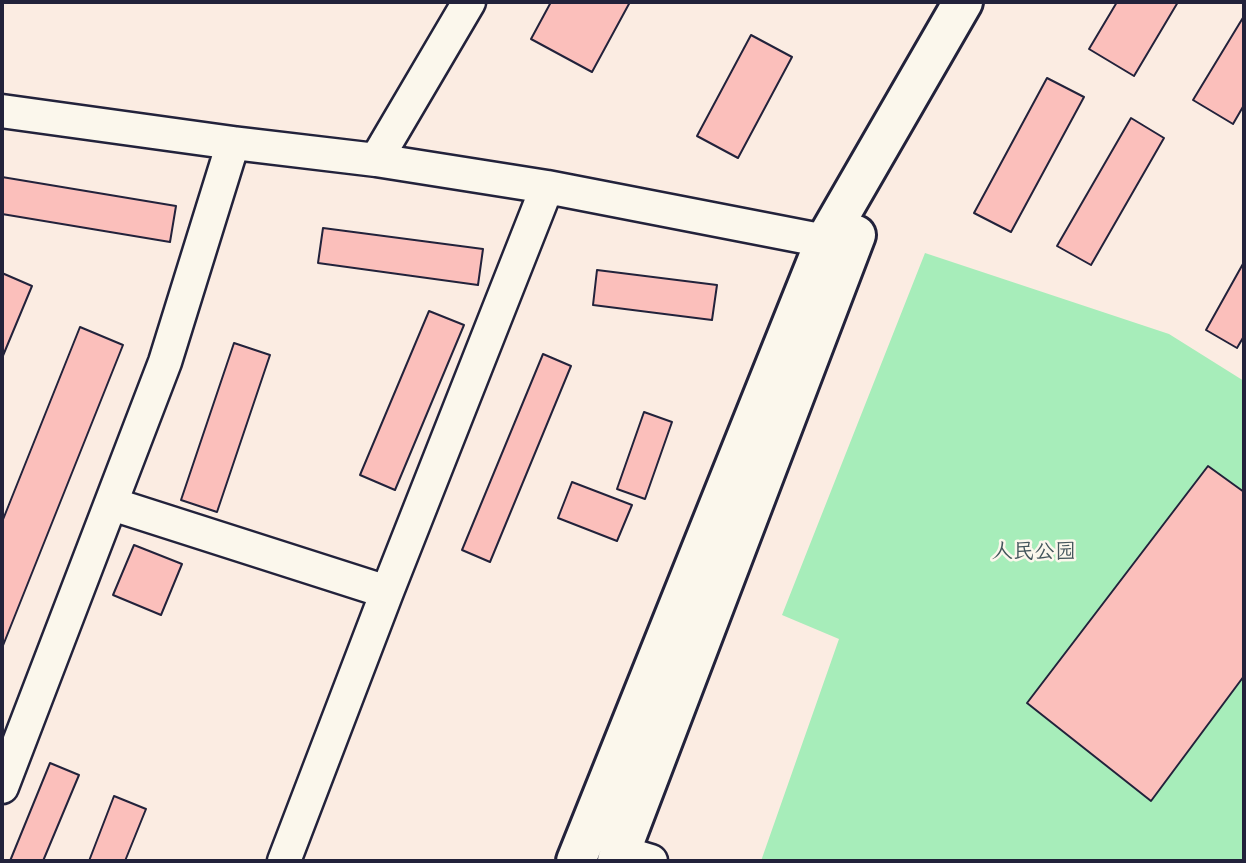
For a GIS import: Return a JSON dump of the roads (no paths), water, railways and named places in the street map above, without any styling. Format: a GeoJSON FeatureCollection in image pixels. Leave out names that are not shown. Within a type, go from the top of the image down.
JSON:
{"type":"FeatureCollection","features":[{"type":"Feature","properties":{"kind":"main road"},"geometry":{"type":"LineString","coordinates":[[576,861],[825,241],[963,2]]}},
{"type":"Feature","properties":{"kind":"main road"},"geometry":{"type":"LineString","coordinates":[[630,858],[853,239],[992,2]]}},
{"type":"Feature","properties":{"kind":"street"},"geometry":{"type":"LineString","coordinates":[[376,160],[469,2]]}},
{"type":"Feature","properties":{"kind":"street"},"geometry":{"type":"LineString","coordinates":[[2,111],[376,160],[547,187],[825,241]]}},
{"type":"Feature","properties":{"kind":"street"},"geometry":{"type":"LineString","coordinates":[[2,787],[165,362],[233,143]]}},
{"type":"Feature","properties":{"kind":"street"},"geometry":{"type":"LineString","coordinates":[[284,861],[547,187]]}},
{"type":"Feature","properties":{"kind":"street"},"geometry":{"type":"LineString","coordinates":[[111,504],[387,592]]}},
{"type":"Feature","properties":{"kind":"park label","name":"人民公园"},"geometry":{"type":"Point","coordinates":[1034,555]}}]}
